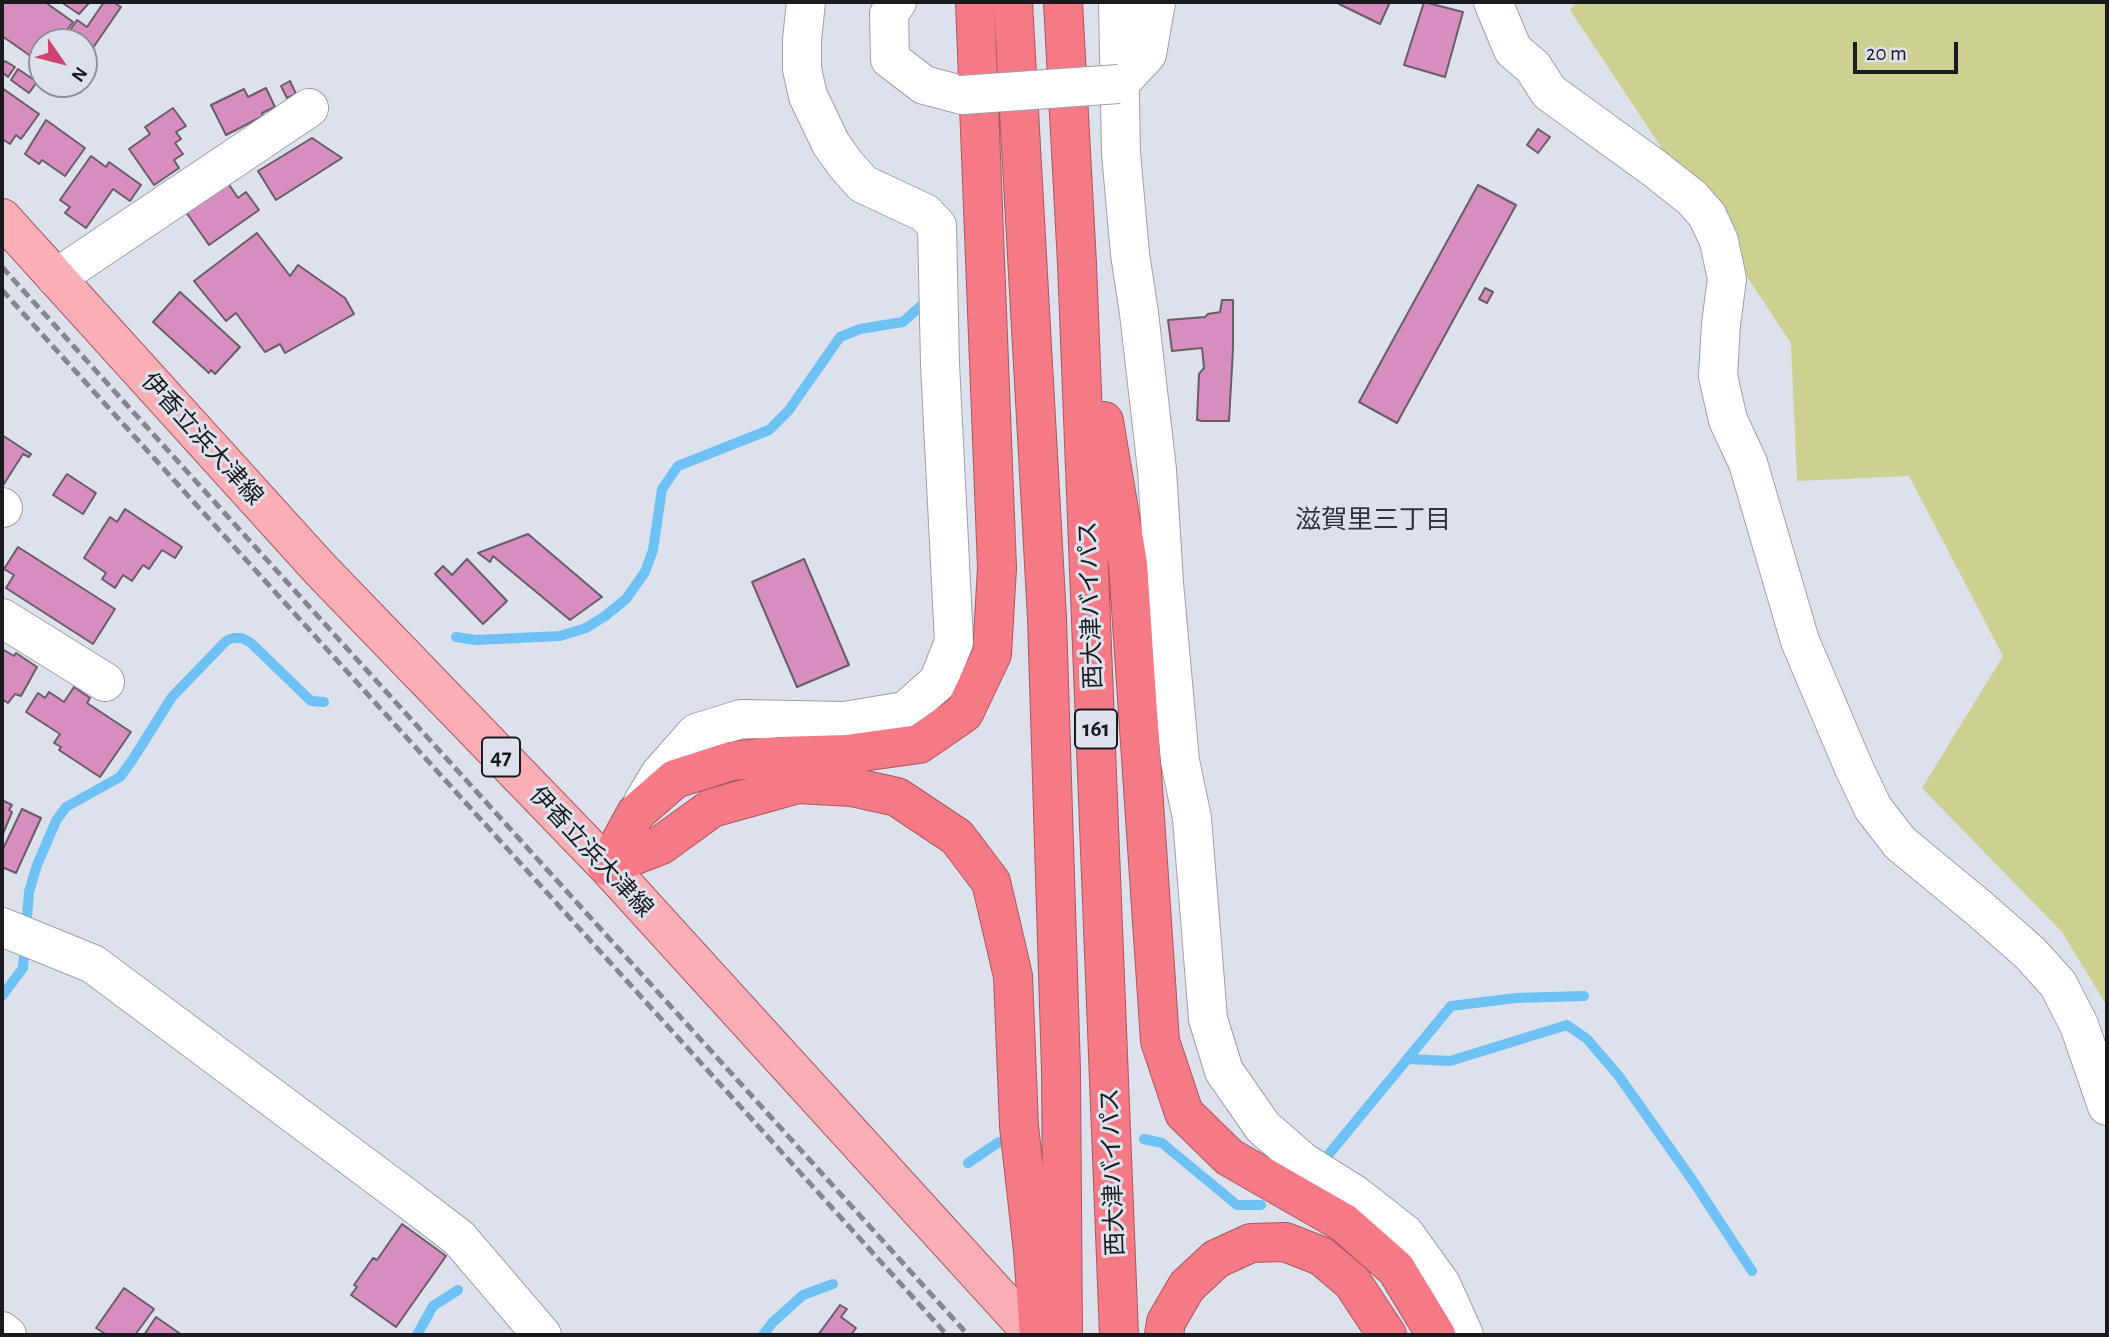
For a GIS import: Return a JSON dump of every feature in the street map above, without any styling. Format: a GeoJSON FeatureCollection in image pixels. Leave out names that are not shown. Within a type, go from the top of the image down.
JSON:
{"type":"FeatureCollection","features":[{"type":"Feature","properties":{"kind":"highway"},"geometry":{"type":"LineString","coordinates":[[607,866],[636,813],[675,779],[731,761],[847,754],[919,744],[964,713],[992,654],[997,568],[975,2]]}},
{"type":"Feature","properties":{"kind":"highway","name":"西大津バイパス"},"geometry":{"type":"LineString","coordinates":[[1013,2],[1047,618],[1061,1070],[1063,1335]]}},
{"type":"Feature","properties":{"kind":"highway","name":"西大津バイパス"},"geometry":{"type":"LineString","coordinates":[[1063,2],[1077,264],[1119,1335]]}},
{"type":"Feature","properties":{"kind":"highway"},"geometry":{"type":"LineString","coordinates":[[1077,264],[1128,564],[1160,1041],[1184,1113],[1229,1157],[1344,1223],[1396,1269],[1436,1335]]}},
{"type":"Feature","properties":{"kind":"highway"},"geometry":{"type":"LineString","coordinates":[[607,866],[661,845],[712,808],[798,784],[852,788],[897,797],[957,837],[991,881],[1013,976],[1019,1126],[1033,1251],[1036,1335]]}},
{"type":"Feature","properties":{"kind":"highway"},"geometry":{"type":"LineString","coordinates":[[1164,1335],[1166,1322],[1187,1286],[1216,1259],[1251,1243],[1285,1242],[1321,1256],[1352,1282],[1387,1335]]}},
{"type":"Feature","properties":{"kind":"main road","name":"伊香立浜大津線"},"geometry":{"type":"LineString","coordinates":[[2,218],[320,569],[607,866],[1036,1335]]}},
{"type":"Feature","properties":{"kind":"street"},"geometry":{"type":"LineString","coordinates":[[636,813],[660,774],[695,733],[741,719],[844,720],[905,711],[938,682],[954,642],[940,364],[937,226],[925,213],[863,184],[831,144],[808,96],[802,69],[806,2]]}},
{"type":"Feature","properties":{"kind":"street"},"geometry":{"type":"LineString","coordinates":[[897,2],[889,14],[890,59],[924,85],[962,95],[1119,84],[1147,54],[1156,2]]}},
{"type":"Feature","properties":{"kind":"street"},"geometry":{"type":"LineString","coordinates":[[1118,2],[1121,153],[1128,241],[1157,470],[1180,761],[1192,818],[1208,1019],[1224,1071],[1263,1127],[1304,1162],[1354,1194],[1405,1234],[1441,1284],[1464,1335]]}},
{"type":"Feature","properties":{"kind":"street"},"geometry":{"type":"LineString","coordinates":[[1493,2],[1513,50],[1532,67],[1549,92],[1654,168],[1692,198],[1707,215],[1719,240],[1727,279],[1718,376],[1728,420],[1748,463],[1800,640],[1854,768],[1873,808],[1900,843],[2030,953],[2058,985],[2080,1025],[2107,1106]]}},
{"type":"Feature","properties":{"kind":"street"},"geometry":{"type":"LineString","coordinates":[[55,278],[309,108]]}},
{"type":"Feature","properties":{"kind":"street"},"geometry":{"type":"LineString","coordinates":[[2,618],[105,682]]}},
{"type":"Feature","properties":{"kind":"street"},"geometry":{"type":"LineString","coordinates":[[2,927],[93,964],[460,1238],[542,1335]]}},
{"type":"Feature","properties":{"kind":"street"},"geometry":{"type":"LineString","coordinates":[[2,1331],[7,1335]]}},
{"type":"Feature","properties":{"kind":"green space"},"geometry":{"type":"Polygon","coordinates":[[[1576,2],[2107,2],[2107,1006],[2062,932],[1922,788],[2003,656],[1909,476],[1797,481],[1791,343],[1570,10],[1576,2]]]}},
{"type":"Feature","properties":{"kind":"building"},"geometry":{"type":"Polygon","coordinates":[[[2,2],[45,2],[73,22],[68,28],[28,28],[28,54],[2,36],[2,2]]]}},
{"type":"Feature","properties":{"kind":"building"},"geometry":{"type":"Polygon","coordinates":[[[61,2],[90,2],[79,14],[61,2]]]}},
{"type":"Feature","properties":{"kind":"building"},"geometry":{"type":"Polygon","coordinates":[[[104,2],[113,2],[121,7],[98,41],[98,28],[72,28],[77,20],[87,27],[104,2]]]}},
{"type":"Feature","properties":{"kind":"building"},"geometry":{"type":"Polygon","coordinates":[[[1390,2],[1380,24],[1339,4],[1390,2]]]}},
{"type":"Feature","properties":{"kind":"building"},"geometry":{"type":"Polygon","coordinates":[[[1424,2],[1463,12],[1445,77],[1404,65],[1424,2]]]}},
{"type":"Feature","properties":{"kind":"building"},"geometry":{"type":"Polygon","coordinates":[[[5,61],[15,67],[8,77],[2,72],[5,61]]]}},
{"type":"Feature","properties":{"kind":"building"},"geometry":{"type":"Polygon","coordinates":[[[18,69],[28,76],[28,92],[11,80],[18,69]]]}},
{"type":"Feature","properties":{"kind":"building"},"geometry":{"type":"Polygon","coordinates":[[[290,81],[296,94],[287,98],[281,86],[290,81]]]}},
{"type":"Feature","properties":{"kind":"building"},"geometry":{"type":"Polygon","coordinates":[[[2,88],[39,114],[21,139],[16,135],[10,144],[2,139],[2,88]]]}},
{"type":"Feature","properties":{"kind":"building"},"geometry":{"type":"Polygon","coordinates":[[[266,88],[275,107],[226,135],[211,105],[244,89],[248,97],[266,88]]]}},
{"type":"Feature","properties":{"kind":"building"},"geometry":{"type":"Polygon","coordinates":[[[173,108],[186,126],[176,132],[181,139],[175,143],[183,154],[174,160],[179,168],[154,185],[129,149],[150,134],[145,127],[173,108]]]}},
{"type":"Feature","properties":{"kind":"building"},"geometry":{"type":"Polygon","coordinates":[[[46,120],[85,148],[65,176],[42,160],[39,164],[25,154],[46,120]]]}},
{"type":"Feature","properties":{"kind":"building"},"geometry":{"type":"Polygon","coordinates":[[[1538,129],[1550,137],[1538,153],[1527,145],[1538,129]]]}},
{"type":"Feature","properties":{"kind":"building"},"geometry":{"type":"Polygon","coordinates":[[[312,138],[342,158],[276,200],[258,171],[312,138]]]}},
{"type":"Feature","properties":{"kind":"building"},"geometry":{"type":"Polygon","coordinates":[[[91,156],[106,167],[109,162],[141,185],[130,201],[113,189],[86,228],[65,213],[70,207],[60,200],[91,156]]]}},
{"type":"Feature","properties":{"kind":"building"},"geometry":{"type":"Polygon","coordinates":[[[228,183],[238,198],[246,192],[259,210],[209,245],[186,212],[228,183]]]}},
{"type":"Feature","properties":{"kind":"building"},"geometry":{"type":"Polygon","coordinates":[[[1478,185],[1516,205],[1397,423],[1359,402],[1478,185]]]}},
{"type":"Feature","properties":{"kind":"building"},"geometry":{"type":"Polygon","coordinates":[[[257,233],[290,276],[298,265],[345,298],[354,314],[285,353],[280,344],[265,352],[236,313],[226,321],[194,281],[257,233]]]}},
{"type":"Feature","properties":{"kind":"building"},"geometry":{"type":"Polygon","coordinates":[[[1485,288],[1493,292],[1487,303],[1479,299],[1485,288]]]}},
{"type":"Feature","properties":{"kind":"building"},"geometry":{"type":"Polygon","coordinates":[[[180,292],[240,347],[215,374],[211,370],[209,373],[153,322],[180,292]]]}},
{"type":"Feature","properties":{"kind":"building"},"geometry":{"type":"Polygon","coordinates":[[[1222,300],[1233,300],[1229,421],[1202,421],[1197,420],[1199,374],[1204,368],[1202,348],[1172,351],[1168,320],[1205,317],[1220,312],[1222,300]]]}},
{"type":"Feature","properties":{"kind":"building"},"geometry":{"type":"Polygon","coordinates":[[[2,435],[31,454],[29,457],[23,454],[2,487],[2,435]]]}},
{"type":"Feature","properties":{"kind":"building"},"geometry":{"type":"Polygon","coordinates":[[[67,474],[96,493],[83,514],[53,495],[67,474]]]}},
{"type":"Feature","properties":{"kind":"building"},"geometry":{"type":"Polygon","coordinates":[[[125,509],[182,547],[175,558],[162,550],[149,569],[143,565],[132,581],[123,575],[115,588],[102,579],[106,573],[84,558],[110,517],[117,522],[125,509]]]}},
{"type":"Feature","properties":{"kind":"building"},"geometry":{"type":"Polygon","coordinates":[[[528,534],[602,597],[570,620],[493,556],[490,562],[478,553],[528,534]]]}},
{"type":"Feature","properties":{"kind":"building"},"geometry":{"type":"Polygon","coordinates":[[[18,547],[115,609],[93,644],[6,588],[14,575],[4,569],[18,547]]]}},
{"type":"Feature","properties":{"kind":"building"},"geometry":{"type":"Polygon","coordinates":[[[467,559],[507,601],[483,624],[435,574],[443,566],[452,575],[467,559]]]}},
{"type":"Feature","properties":{"kind":"building"},"geometry":{"type":"Polygon","coordinates":[[[804,559],[849,665],[797,687],[752,582],[804,559]]]}},
{"type":"Feature","properties":{"kind":"building"},"geometry":{"type":"Polygon","coordinates":[[[2,649],[14,656],[16,653],[37,667],[21,696],[15,694],[8,703],[2,699],[2,649]]]}},
{"type":"Feature","properties":{"kind":"building"},"geometry":{"type":"Polygon","coordinates":[[[74,687],[90,698],[87,703],[131,732],[100,777],[59,750],[61,747],[54,743],[60,734],[26,712],[38,693],[45,698],[49,692],[64,702],[74,687]]]}},
{"type":"Feature","properties":{"kind":"building"},"geometry":{"type":"Polygon","coordinates":[[[2,800],[12,805],[9,810],[12,812],[2,836],[2,800]]]}},
{"type":"Feature","properties":{"kind":"building"},"geometry":{"type":"Polygon","coordinates":[[[22,809],[41,818],[16,873],[2,867],[2,851],[22,809]]]}},
{"type":"Feature","properties":{"kind":"building"},"geometry":{"type":"Polygon","coordinates":[[[402,1224],[446,1256],[396,1327],[351,1295],[357,1287],[354,1285],[373,1258],[377,1260],[402,1224]]]}},
{"type":"Feature","properties":{"kind":"building"},"geometry":{"type":"Polygon","coordinates":[[[124,1288],[154,1309],[135,1335],[107,1335],[96,1328],[124,1288]]]}},
{"type":"Feature","properties":{"kind":"building"},"geometry":{"type":"Polygon","coordinates":[[[840,1305],[847,1309],[841,1317],[856,1328],[851,1335],[818,1335],[840,1305]]]}},
{"type":"Feature","properties":{"kind":"building"},"geometry":{"type":"Polygon","coordinates":[[[156,1317],[182,1335],[144,1335],[156,1317]]]}},
{"type":"Feature","properties":{"kind":"waterway"},"geometry":{"type":"LineString","coordinates":[[456,637],[476,640],[560,636],[586,628],[605,616],[626,599],[645,572],[653,550],[662,489],[678,466],[769,430],[789,410],[840,337],[860,329],[903,322],[923,304]]}},
{"type":"Feature","properties":{"kind":"waterway"},"geometry":{"type":"LineString","coordinates":[[2,996],[23,968],[29,892],[37,865],[56,821],[66,807],[120,777],[172,697],[226,641],[242,638],[251,643],[311,701],[324,702]]}},
{"type":"Feature","properties":{"kind":"waterway"},"geometry":{"type":"LineString","coordinates":[[1329,1154],[1451,1006],[1516,998],[1584,996]]}},
{"type":"Feature","properties":{"kind":"waterway"},"geometry":{"type":"LineString","coordinates":[[1408,1059],[1450,1061],[1567,1025],[1587,1039],[1618,1075],[1752,1271]]}},
{"type":"Feature","properties":{"kind":"waterway"},"geometry":{"type":"LineString","coordinates":[[1144,1139],[1162,1143],[1237,1205],[1261,1205]]}},
{"type":"Feature","properties":{"kind":"waterway"},"geometry":{"type":"LineString","coordinates":[[968,1163],[999,1142]]}},
{"type":"Feature","properties":{"kind":"waterway"},"geometry":{"type":"LineString","coordinates":[[763,1335],[772,1323],[803,1295],[833,1284]]}},
{"type":"Feature","properties":{"kind":"waterway"},"geometry":{"type":"LineString","coordinates":[[417,1335],[433,1306],[458,1290]]}},
{"type":"Feature","properties":{"kind":"railway"},"geometry":{"type":"LineString","coordinates":[[2,267],[968,1335]]}},
{"type":"Feature","properties":{"kind":"railway"},"geometry":{"type":"LineString","coordinates":[[2,290],[947,1335]]}},
{"type":"Feature","properties":{"kind":"district","name":"滋賀里三丁目"},"geometry":{"type":"Point","coordinates":[1373,520]}}]}
